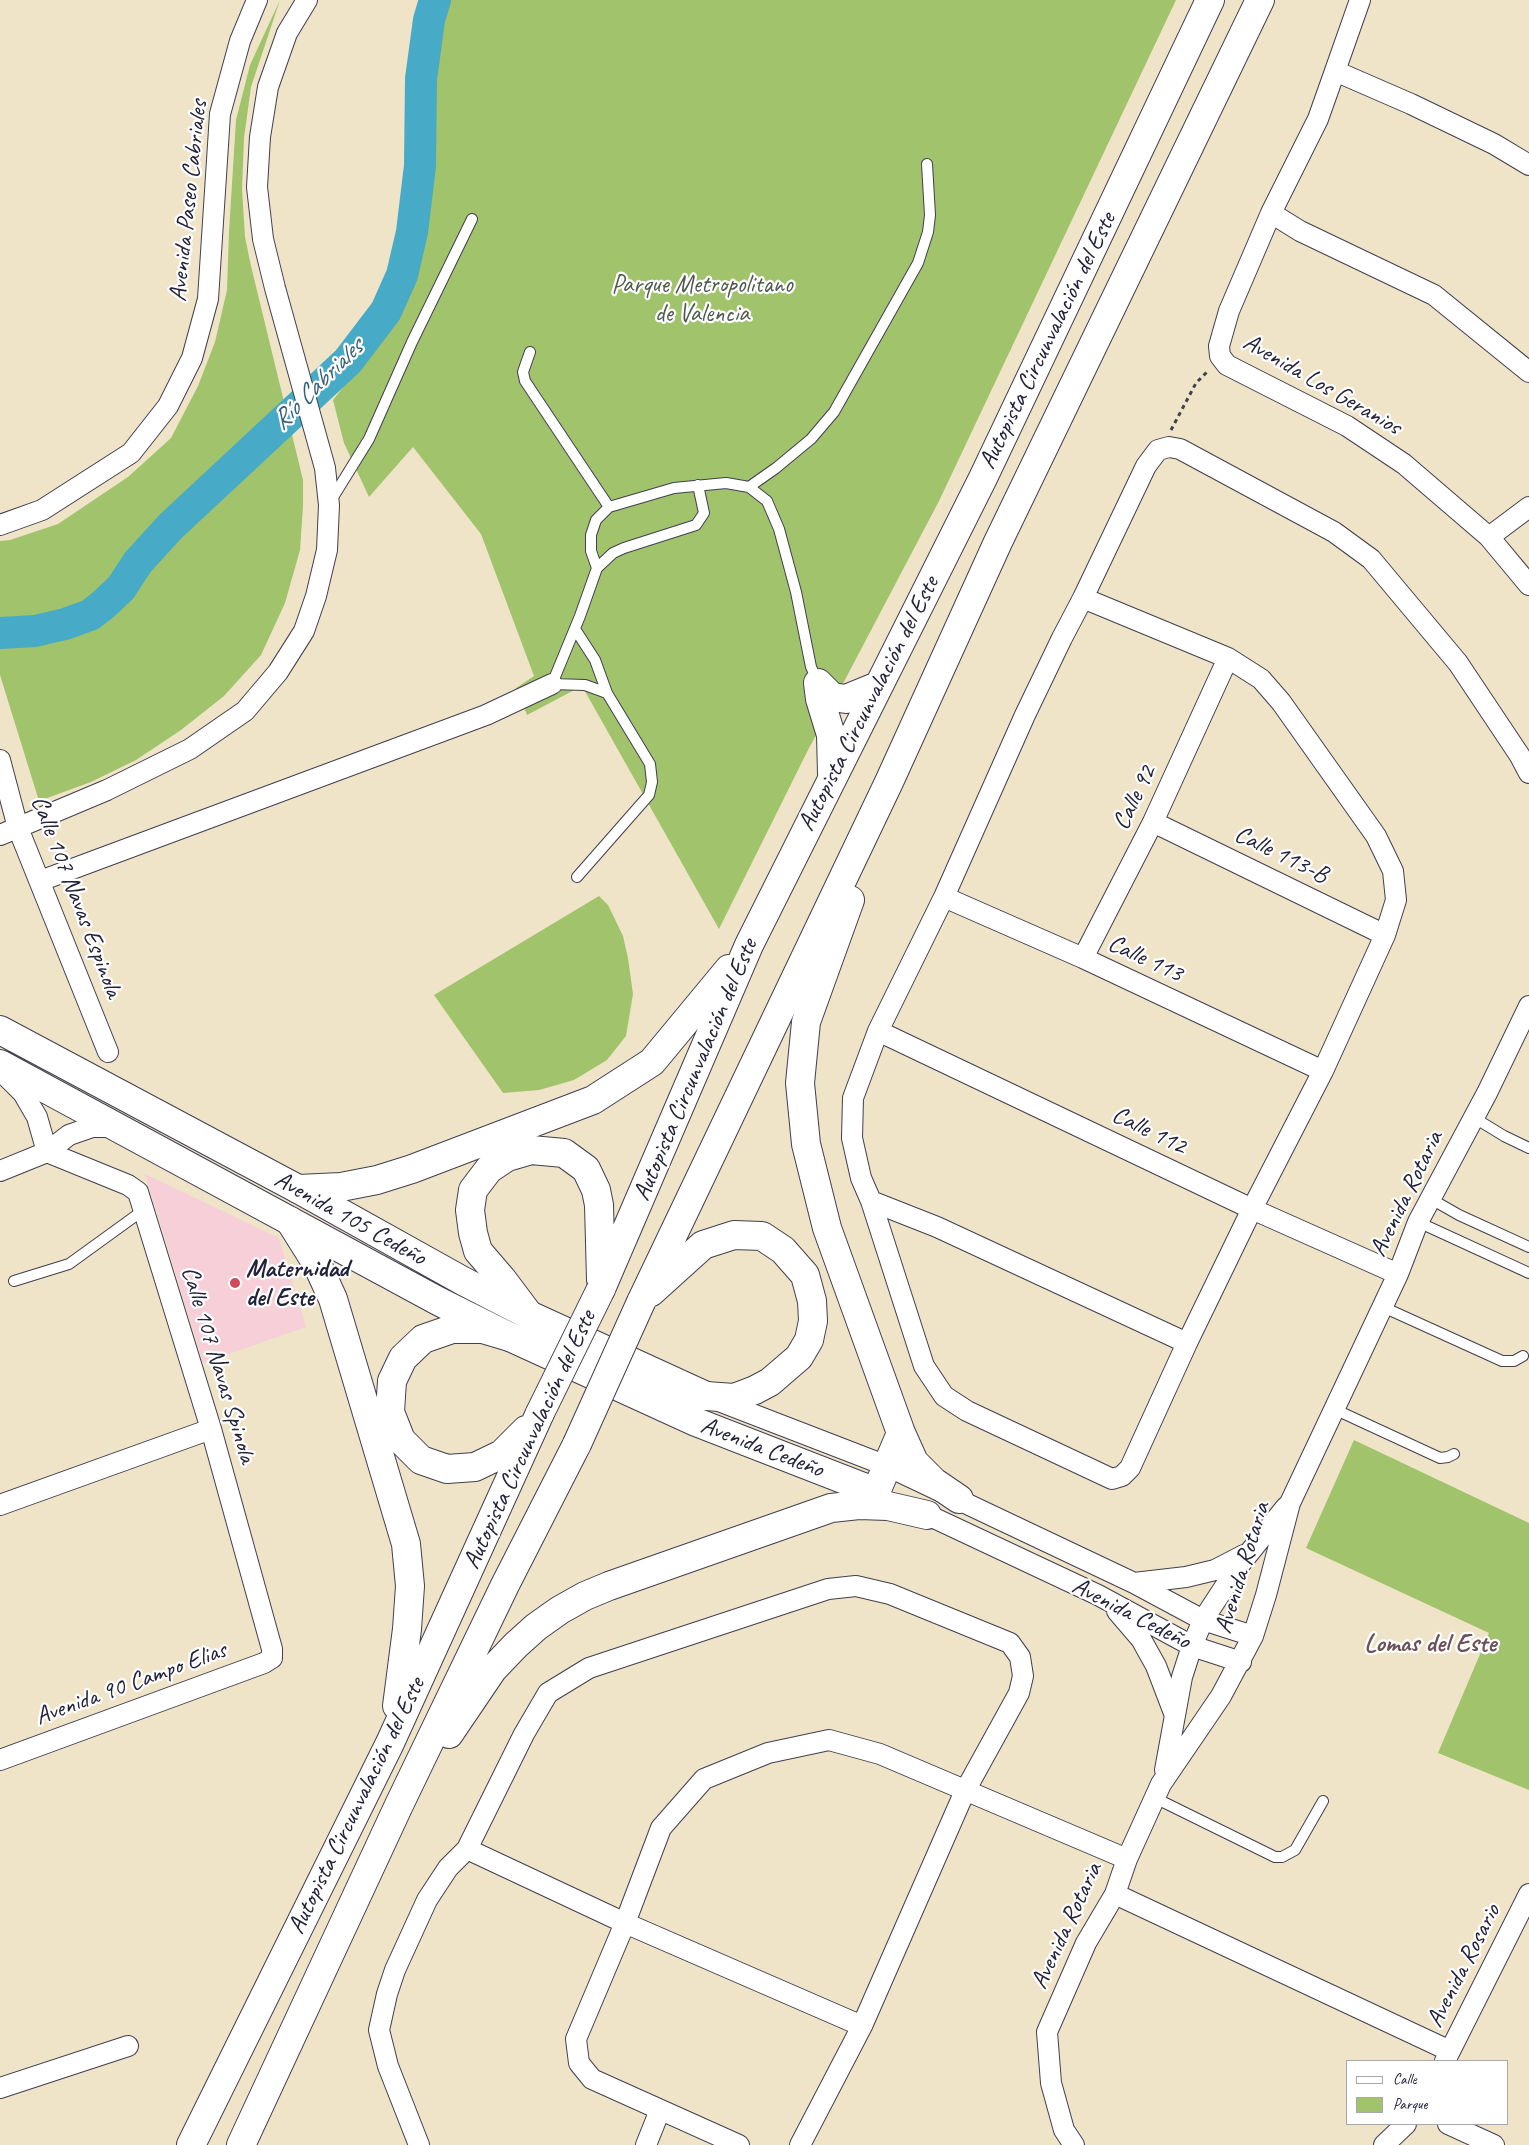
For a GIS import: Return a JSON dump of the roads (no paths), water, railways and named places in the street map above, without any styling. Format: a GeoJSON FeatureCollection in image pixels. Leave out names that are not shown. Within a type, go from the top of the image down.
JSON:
{"type":"FeatureCollection","features":[{"type":"Feature","properties":{"kind":"main road","name":"Autopista Circunvalación del Este"},"geometry":{"type":"LineString","coordinates":[[191,2145],[390,1744],[540,1413],[601,1289],[749,944],[983,478],[1210,0]]}},
{"type":"Feature","properties":{"kind":"main road","name":"Autopista Circunvalación del Este"},"geometry":{"type":"LineString","coordinates":[[241,2145],[400,1805],[506,1585],[577,1444],[641,1302],[889,782],[1002,534],[1260,0]]}},
{"type":"Feature","properties":{"kind":"main road"},"geometry":{"type":"LineString","coordinates":[[818,682],[832,697],[846,699],[878,686]]}},
{"type":"Feature","properties":{"kind":"main road"},"geometry":{"type":"LineString","coordinates":[[818,682],[820,700],[831,735],[833,777]]}},
{"type":"Feature","properties":{"kind":"main road"},"geometry":{"type":"LineString","coordinates":[[889,782],[868,851],[806,1022],[800,1083],[806,1144],[827,1228],[901,1433],[914,1462],[934,1482],[959,1499]]}},
{"type":"Feature","properties":{"kind":"main road"},"geometry":{"type":"LineString","coordinates":[[298,1189],[341,1187],[377,1180],[412,1169],[593,1100],[652,1062],[749,944]]}},
{"type":"Feature","properties":{"kind":"main road","name":"Avenida 105 Cedeño"},"geometry":{"type":"LineString","coordinates":[[0,1030],[298,1189],[463,1281],[529,1315],[706,1396]]}},
{"type":"Feature","properties":{"kind":"main road","name":"Avenida 105 Cedeño"},"geometry":{"type":"LineString","coordinates":[[0,1064],[290,1221]]}},
{"type":"Feature","properties":{"kind":"main road"},"geometry":{"type":"LineString","coordinates":[[529,1315],[502,1278],[478,1251],[473,1233],[470,1210],[473,1190],[489,1169],[507,1157],[532,1150],[564,1153],[586,1169],[596,1190],[599,1205],[601,1289]]}},
{"type":"Feature","properties":{"kind":"main road"},"geometry":{"type":"LineString","coordinates":[[290,1221],[317,1264],[333,1299],[406,1544],[410,1586],[407,1629],[390,1744]]}},
{"type":"Feature","properties":{"kind":"main road","name":"Avenida Cedeño"},"geometry":{"type":"LineString","coordinates":[[290,1221],[510,1336],[696,1422],[876,1492]]}},
{"type":"Feature","properties":{"kind":"main road"},"geometry":{"type":"LineString","coordinates":[[641,1302],[703,1245],[734,1235],[762,1236],[783,1250],[804,1275],[812,1301],[814,1321],[809,1340],[799,1357],[770,1382],[755,1390],[734,1398],[706,1396]]}},
{"type":"Feature","properties":{"kind":"main road"},"geometry":{"type":"LineString","coordinates":[[510,1336],[483,1329],[452,1329],[423,1339],[403,1358],[392,1381],[390,1412],[401,1440],[421,1460],[447,1469],[474,1467],[502,1454],[540,1413]]}},
{"type":"Feature","properties":{"kind":"main road"},"geometry":{"type":"LineString","coordinates":[[876,1492],[901,1433]]}},
{"type":"Feature","properties":{"kind":"main road"},"geometry":{"type":"LineString","coordinates":[[400,1805],[493,1669],[516,1645],[560,1610],[610,1586],[831,1508],[859,1505],[888,1506],[927,1515]]}},
{"type":"Feature","properties":{"kind":"street","name":"Avenida Paseo Cabriales"},"geometry":{"type":"LineString","coordinates":[[0,525],[42,510],[131,453],[168,406],[192,358],[208,299],[220,114],[240,41],[257,0]]}},
{"type":"Feature","properties":{"kind":"street"},"geometry":{"type":"LineString","coordinates":[[9,831],[107,790],[190,749],[245,711],[278,672],[304,631],[316,596],[327,550],[329,505],[325,468],[263,239],[258,187],[260,137],[268,87],[287,33],[308,0]]}},
{"type":"Feature","properties":{"kind":"street","name":"Avenida Los Geranios"},"geometry":{"type":"LineString","coordinates":[[1360,0],[1318,119],[1271,214],[1229,311],[1219,346],[1220,356],[1227,365],[1347,426],[1404,464],[1489,537],[1529,585]]}},
{"type":"Feature","properties":{"kind":"street"},"geometry":{"type":"LineString","coordinates":[[1335,71],[1428,112],[1494,144],[1529,165]]}},
{"type":"Feature","properties":{"kind":"street"},"geometry":{"type":"LineString","coordinates":[[1271,214],[1300,231],[1434,295],[1529,372]]}},
{"type":"Feature","properties":{"kind":"street"},"geometry":{"type":"LineString","coordinates":[[1084,598],[1228,658],[1261,679],[1281,702],[1376,836],[1393,871],[1396,900],[1385,936],[1323,1071],[1252,1209],[1187,1343],[1130,1468],[1122,1476],[1112,1479],[967,1411],[944,1396],[924,1366],[871,1202],[861,1178],[852,1138],[853,1098],[878,1031],[944,897],[1025,715],[1084,598],[1146,466],[1158,450],[1169,447],[1180,449],[1334,532],[1371,559],[1458,663],[1520,756],[1529,773]]}},
{"type":"Feature","properties":{"kind":"street"},"geometry":{"type":"LineString","coordinates":[[1489,537],[1529,507]]}},
{"type":"Feature","properties":{"kind":"street","name":"Calle 92"},"geometry":{"type":"LineString","coordinates":[[1083,958],[1154,822],[1228,658]]}},
{"type":"Feature","properties":{"kind":"street"},"geometry":{"type":"LineString","coordinates":[[40,881],[486,715],[552,684]]}},
{"type":"Feature","properties":{"kind":"street","name":"Calle 107 Navas Espinola"},"geometry":{"type":"LineString","coordinates":[[0,760],[9,831],[40,881],[108,1052]]}},
{"type":"Feature","properties":{"kind":"street","name":"Calle 113-B"},"geometry":{"type":"LineString","coordinates":[[1154,822],[1385,936]]}},
{"type":"Feature","properties":{"kind":"street","name":"Calle 113"},"geometry":{"type":"LineString","coordinates":[[944,897],[1083,958],[1323,1071]]}},
{"type":"Feature","properties":{"kind":"street","name":"Avenida Rotaria"},"geometry":{"type":"LineString","coordinates":[[1074,2145],[1064,2130],[1051,2083],[1047,2032],[1086,1943],[1115,1894],[1126,1859],[1158,1791],[1221,1696],[1241,1662],[1253,1636],[1266,1595],[1290,1503],[1398,1274],[1418,1222],[1529,1006]]}},
{"type":"Feature","properties":{"kind":"street","name":"Calle 112"},"geometry":{"type":"LineString","coordinates":[[878,1031],[1252,1209],[1398,1274]]}},
{"type":"Feature","properties":{"kind":"street"},"geometry":{"type":"LineString","coordinates":[[0,1070],[24,1093],[37,1118],[47,1152]]}},
{"type":"Feature","properties":{"kind":"street"},"geometry":{"type":"LineString","coordinates":[[0,1171],[47,1152],[69,1135],[92,1127],[114,1127]]}},
{"type":"Feature","properties":{"kind":"street","name":"Calle 107 Navas Spinola"},"geometry":{"type":"LineString","coordinates":[[47,1152],[128,1184],[138,1192],[211,1429],[272,1649]]}},
{"type":"Feature","properties":{"kind":"street"},"geometry":{"type":"LineString","coordinates":[[871,1202],[937,1227],[1187,1343]]}},
{"type":"Feature","properties":{"kind":"street","name":"Avenida Cedeño"},"geometry":{"type":"LineString","coordinates":[[706,1396],[886,1466],[1134,1582],[1203,1620],[1253,1636]]}},
{"type":"Feature","properties":{"kind":"street"},"geometry":{"type":"LineString","coordinates":[[0,1505],[211,1429]]}},
{"type":"Feature","properties":{"kind":"street","name":"Avenida Cedeño"},"geometry":{"type":"LineString","coordinates":[[876,1492],[1098,1595],[1192,1646],[1241,1662]]}},
{"type":"Feature","properties":{"kind":"street"},"geometry":{"type":"LineString","coordinates":[[1158,1791],[1168,1755],[1174,1713],[1192,1646],[1203,1620],[1248,1553],[1290,1503]]}},
{"type":"Feature","properties":{"kind":"street"},"geometry":{"type":"LineString","coordinates":[[1134,1582],[1186,1577],[1215,1570],[1248,1553]]}},
{"type":"Feature","properties":{"kind":"street"},"geometry":{"type":"LineString","coordinates":[[419,2145],[388,2066],[379,2030],[395,1970],[427,1900],[448,1868],[467,1849],[524,1734],[548,1694],[589,1668],[828,1589],[856,1586],[890,1594],[1010,1643],[1020,1657],[1022,1676],[1020,1693],[964,1791],[862,2026],[800,2145]]}},
{"type":"Feature","properties":{"kind":"street"},"geometry":{"type":"LineString","coordinates":[[1098,1595],[1122,1615],[1141,1639],[1156,1666],[1174,1713]]}},
{"type":"Feature","properties":{"kind":"street","name":"Avenida 90 Campo Elias"},"geometry":{"type":"LineString","coordinates":[[0,1760],[264,1663],[272,1658],[272,1649]]}},
{"type":"Feature","properties":{"kind":"street"},"geometry":{"type":"LineString","coordinates":[[739,2145],[592,2079],[579,2063],[576,2039],[625,1923],[661,1828],[704,1779],[768,1753],[829,1740],[880,1754],[1126,1859]]}},
{"type":"Feature","properties":{"kind":"street"},"geometry":{"type":"LineString","coordinates":[[467,1849],[625,1923],[862,2026]]}},
{"type":"Feature","properties":{"kind":"street"},"geometry":{"type":"LineString","coordinates":[[1115,1894],[1448,2056]]}},
{"type":"Feature","properties":{"kind":"street","name":"Avenida Rosario"},"geometry":{"type":"LineString","coordinates":[[1448,2056],[1529,1894]]}},
{"type":"Feature","properties":{"kind":"street"},"geometry":{"type":"LineString","coordinates":[[0,2088],[128,2046]]}},
{"type":"Feature","properties":{"kind":"street"},"geometry":{"type":"LineString","coordinates":[[646,2145],[660,2110]]}},
{"type":"Feature","properties":{"kind":"street"},"geometry":{"type":"LineString","coordinates":[[1384,2145],[1405,2125]]}},
{"type":"Feature","properties":{"kind":"street"},"geometry":{"type":"LineString","coordinates":[[1450,2125],[1494,2145]]}},
{"type":"Feature","properties":{"kind":"lane"},"geometry":{"type":"LineString","coordinates":[[749,487],[776,468],[811,439],[834,412],[909,280],[918,263],[928,232],[930,198],[926,164]]}},
{"type":"Feature","properties":{"kind":"lane"},"geometry":{"type":"LineString","coordinates":[[329,505],[369,439],[412,342],[472,219]]}},
{"type":"Feature","properties":{"kind":"lane"},"geometry":{"type":"LineString","coordinates":[[530,352],[523,372],[525,381],[609,507]]}},
{"type":"Feature","properties":{"kind":"lane"},"geometry":{"type":"LineString","coordinates":[[597,568],[591,551],[591,535],[596,520],[609,507],[674,488],[734,483],[749,487],[767,501],[779,529],[796,592],[811,667],[818,682]]}},
{"type":"Feature","properties":{"kind":"lane"},"geometry":{"type":"LineString","coordinates":[[607,693],[585,685],[552,684],[575,629],[597,568],[613,553],[624,548],[696,525],[704,513],[698,485]]}},
{"type":"Feature","properties":{"kind":"lane"},"geometry":{"type":"LineString","coordinates":[[575,629],[595,660],[607,693],[650,764],[652,782],[649,795],[642,805],[577,877]]}},
{"type":"Feature","properties":{"kind":"lane"},"geometry":{"type":"LineString","coordinates":[[1473,1117],[1504,1136],[1529,1148]]}},
{"type":"Feature","properties":{"kind":"lane"},"geometry":{"type":"LineString","coordinates":[[1430,1199],[1459,1215],[1529,1246]]}},
{"type":"Feature","properties":{"kind":"lane"},"geometry":{"type":"LineString","coordinates":[[14,1281],[69,1264],[144,1209]]}},
{"type":"Feature","properties":{"kind":"lane"},"geometry":{"type":"LineString","coordinates":[[1418,1222],[1529,1273]]}},
{"type":"Feature","properties":{"kind":"lane"},"geometry":{"type":"LineString","coordinates":[[1382,1306],[1502,1361],[1514,1361],[1523,1356]]}},
{"type":"Feature","properties":{"kind":"lane"},"geometry":{"type":"LineString","coordinates":[[1334,1410],[1440,1458],[1454,1454]]}},
{"type":"Feature","properties":{"kind":"lane"},"geometry":{"type":"LineString","coordinates":[[1158,1791],[1275,1857],[1282,1857],[1295,1850],[1323,1800]]}},
{"type":"Feature","properties":{"kind":"waterway","name":"Río Cabriales"},"geometry":{"type":"LineString","coordinates":[[0,633],[35,631],[65,624],[90,615],[103,605],[121,588],[138,562],[171,526],[348,361],[386,311],[402,275],[412,232],[420,166],[421,79],[429,20],[435,0]]}},
{"type":"Feature","properties":{"kind":"place","name":"Maternidad del Este"},"geometry":{"type":"Point","coordinates":[235,1283]}},
{"type":"Feature","properties":{"kind":"district","name":"Lomas del Este"},"geometry":{"type":"Point","coordinates":[1430,1644]}},
{"type":"Feature","properties":{"kind":"park label","name":"Parque Metropolitano de Valencia"},"geometry":{"type":"Point","coordinates":[702,300]}}]}
